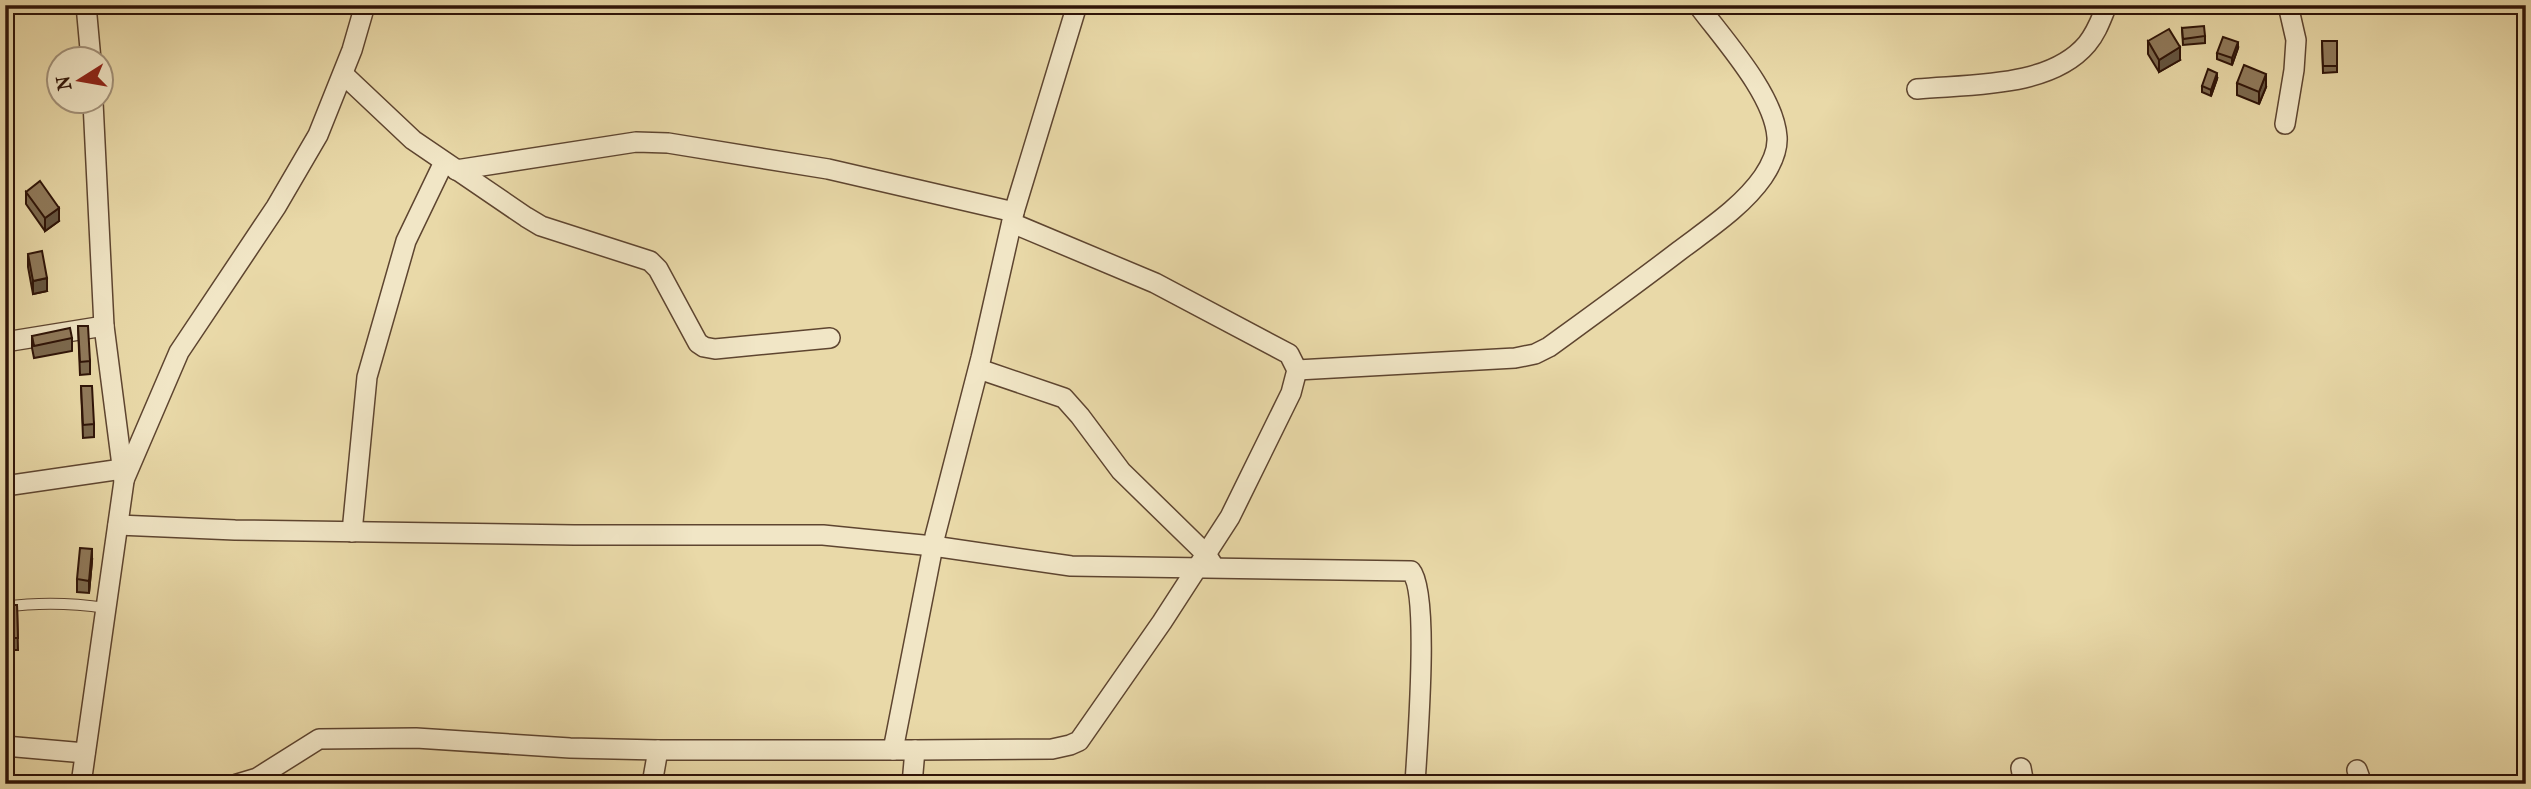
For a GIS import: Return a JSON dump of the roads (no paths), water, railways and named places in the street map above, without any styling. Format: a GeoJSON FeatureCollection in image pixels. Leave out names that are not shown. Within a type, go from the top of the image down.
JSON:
{"type":"FeatureCollection","features":[{"type":"Feature","properties":{"kind":"street"},"geometry":{"type":"LineString","coordinates":[[86,5],[90,46]]}},
{"type":"Feature","properties":{"kind":"street"},"geometry":{"type":"LineString","coordinates":[[123,475],[179,352],[276,207],[318,135],[352,50],[365,5]]}},
{"type":"Feature","properties":{"kind":"street"},"geometry":{"type":"LineString","coordinates":[[893,750],[933,546],[979,369],[1013,218],[1077,5]]}},
{"type":"Feature","properties":{"kind":"street"},"geometry":{"type":"LineString","coordinates":[[1297,370],[1515,358],[1535,354],[1549,347],[1630,288],[1714,225],[1746,196],[1773,159],[1777,139],[1774,121],[1756,82],[1698,5]]}},
{"type":"Feature","properties":{"kind":"street"},"geometry":{"type":"LineString","coordinates":[[1917,89],[2023,78],[2043,73],[2071,58],[2085,46],[2096,32],[2107,5]]}},
{"type":"Feature","properties":{"kind":"street"},"geometry":{"type":"LineString","coordinates":[[2285,124],[2296,40],[2288,5]]}},
{"type":"Feature","properties":{"kind":"street"},"geometry":{"type":"LineString","coordinates":[[343,74],[414,140],[541,226],[650,261],[658,269],[698,343],[704,347],[715,349],[831,338]]}},
{"type":"Feature","properties":{"kind":"street"},"geometry":{"type":"LineString","coordinates":[[81,784],[123,475],[104,326],[94,116]]}},
{"type":"Feature","properties":{"kind":"street"},"geometry":{"type":"LineString","coordinates":[[237,784],[257,778],[319,739],[416,738],[570,748],[657,750],[915,751],[1052,749],[1079,741],[1206,564],[1291,393],[1297,370],[1289,354],[1155,283],[1013,218],[828,169],[668,143],[636,142],[450,166]]}},
{"type":"Feature","properties":{"kind":"street"},"geometry":{"type":"LineString","coordinates":[[352,531],[367,377],[406,241],[450,166]]}},
{"type":"Feature","properties":{"kind":"street"},"geometry":{"type":"LineString","coordinates":[[5,342],[104,326]]}},
{"type":"Feature","properties":{"kind":"street"},"geometry":{"type":"LineString","coordinates":[[979,369],[1064,398],[1121,471],[1206,564]]}},
{"type":"Feature","properties":{"kind":"street"},"geometry":{"type":"LineString","coordinates":[[5,486],[123,475]]}},
{"type":"Feature","properties":{"kind":"street"},"geometry":{"type":"LineString","coordinates":[[118,525],[574,535],[824,536],[933,546],[1070,566],[1206,564],[1411,571],[1416,577],[1421,601],[1420,701],[1415,784]]}},
{"type":"Feature","properties":{"kind":"street"},"geometry":{"type":"LineString","coordinates":[[5,746],[85,753]]}},
{"type":"Feature","properties":{"kind":"street"},"geometry":{"type":"LineString","coordinates":[[652,784],[657,750]]}},
{"type":"Feature","properties":{"kind":"street"},"geometry":{"type":"LineString","coordinates":[[912,784],[915,751]]}},
{"type":"Feature","properties":{"kind":"lane"},"geometry":{"type":"LineString","coordinates":[[5,607],[30,603],[80,604],[106,608]]}}]}
